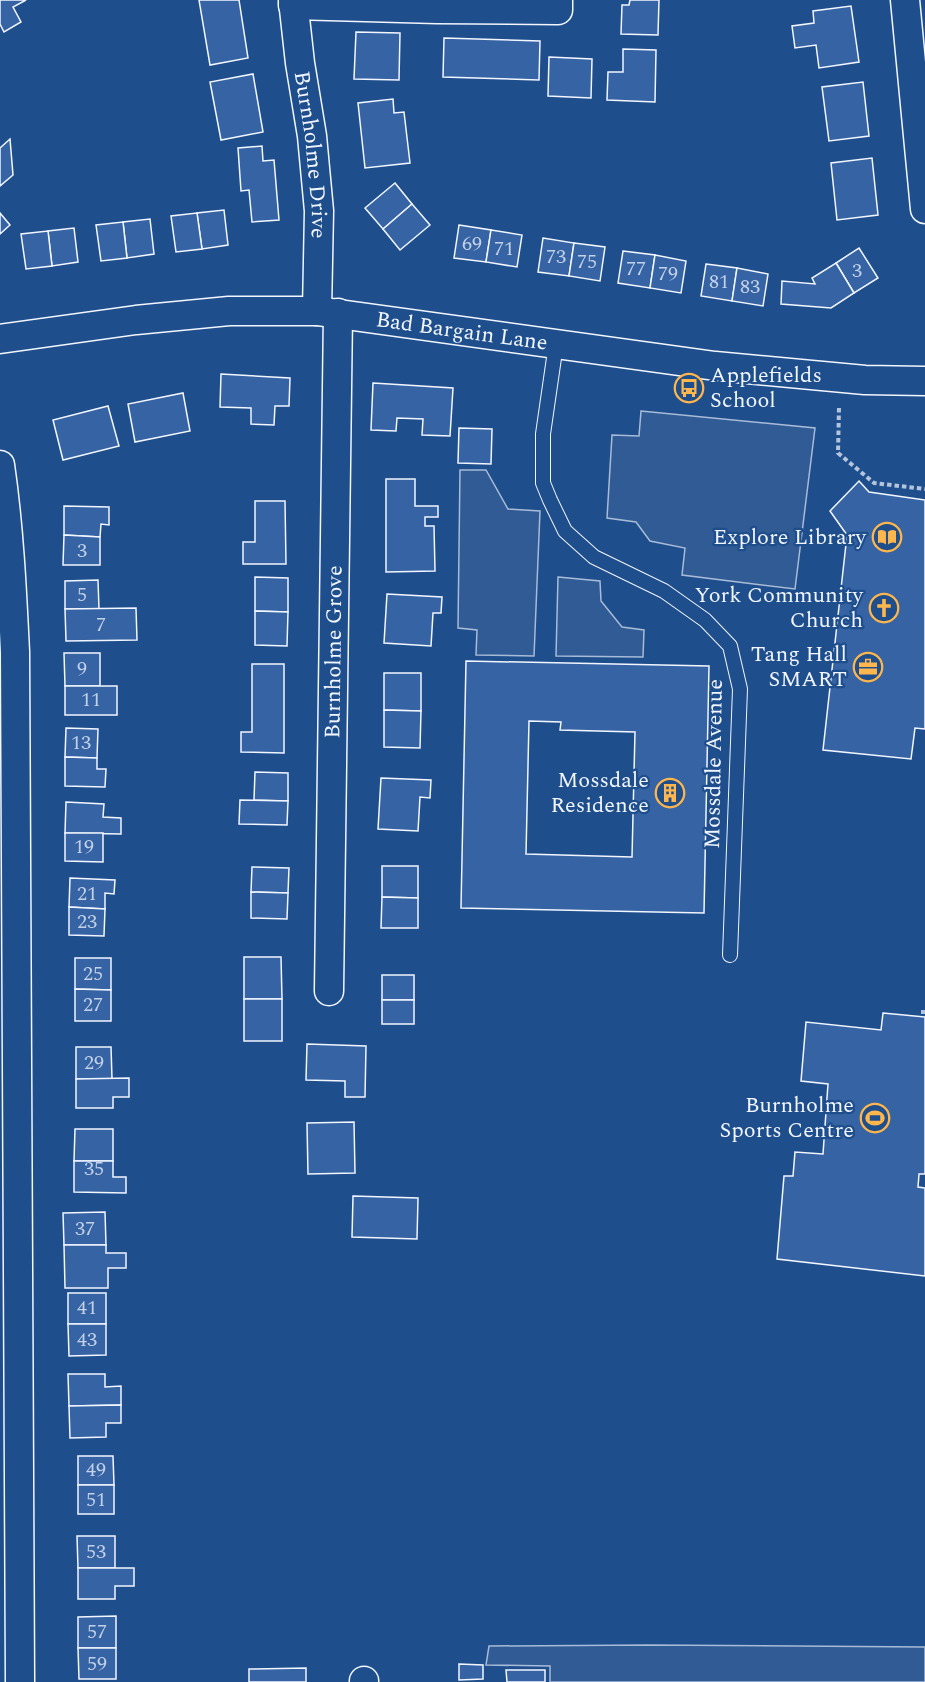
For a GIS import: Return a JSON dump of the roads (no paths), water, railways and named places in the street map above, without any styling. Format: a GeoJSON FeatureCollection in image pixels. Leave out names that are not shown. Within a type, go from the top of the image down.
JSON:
{"type":"FeatureCollection","features":[{"type":"Feature","properties":{"kind":"street"},"geometry":{"type":"LineString","coordinates":[[293,2],[437,9],[558,10],[558,0]]}},
{"type":"Feature","properties":{"kind":"street"},"geometry":{"type":"LineString","coordinates":[[905,0],[925,209]]}},
{"type":"Feature","properties":{"kind":"street","name":"Burnholme Drive"},"geometry":{"type":"LineString","coordinates":[[293,2],[312,136],[328,312]]}},
{"type":"Feature","properties":{"kind":"street","name":"Bad Bargain Lane"},"geometry":{"type":"LineString","coordinates":[[0,339],[136,320],[229,311],[328,312],[715,366],[866,380],[925,381]]}},
{"type":"Feature","properties":{"kind":"street","name":"Burnholme Grove"},"geometry":{"type":"LineString","coordinates":[[328,312],[329,991]]}},
{"type":"Feature","properties":{"kind":"street"},"geometry":{"type":"LineString","coordinates":[[0,465],[11,567],[15,652],[20,1682]]}},
{"type":"Feature","properties":{"kind":"lane","name":"Mossdale Avenue"},"geometry":{"type":"LineString","coordinates":[[556,344],[543,434],[543,483],[565,531],[594,557],[664,591],[705,620],[730,646],[735,660],[740,689],[730,955]]}},
{"type":"Feature","properties":{"kind":"place","name":"Applefields School"},"geometry":{"type":"Point","coordinates":[689,388]}},
{"type":"Feature","properties":{"kind":"place","name":"Explore Library"},"geometry":{"type":"Point","coordinates":[887,537]}},
{"type":"Feature","properties":{"kind":"place","name":"York Community Church"},"geometry":{"type":"Point","coordinates":[884,608]}},
{"type":"Feature","properties":{"kind":"place","name":"Tang Hall SMART"},"geometry":{"type":"Point","coordinates":[868,667]}},
{"type":"Feature","properties":{"kind":"place","name":"Mossdale Residence"},"geometry":{"type":"Point","coordinates":[670,793]}},
{"type":"Feature","properties":{"kind":"place","name":"Burnholme Sports Centre"},"geometry":{"type":"Point","coordinates":[875,1118]}}]}
